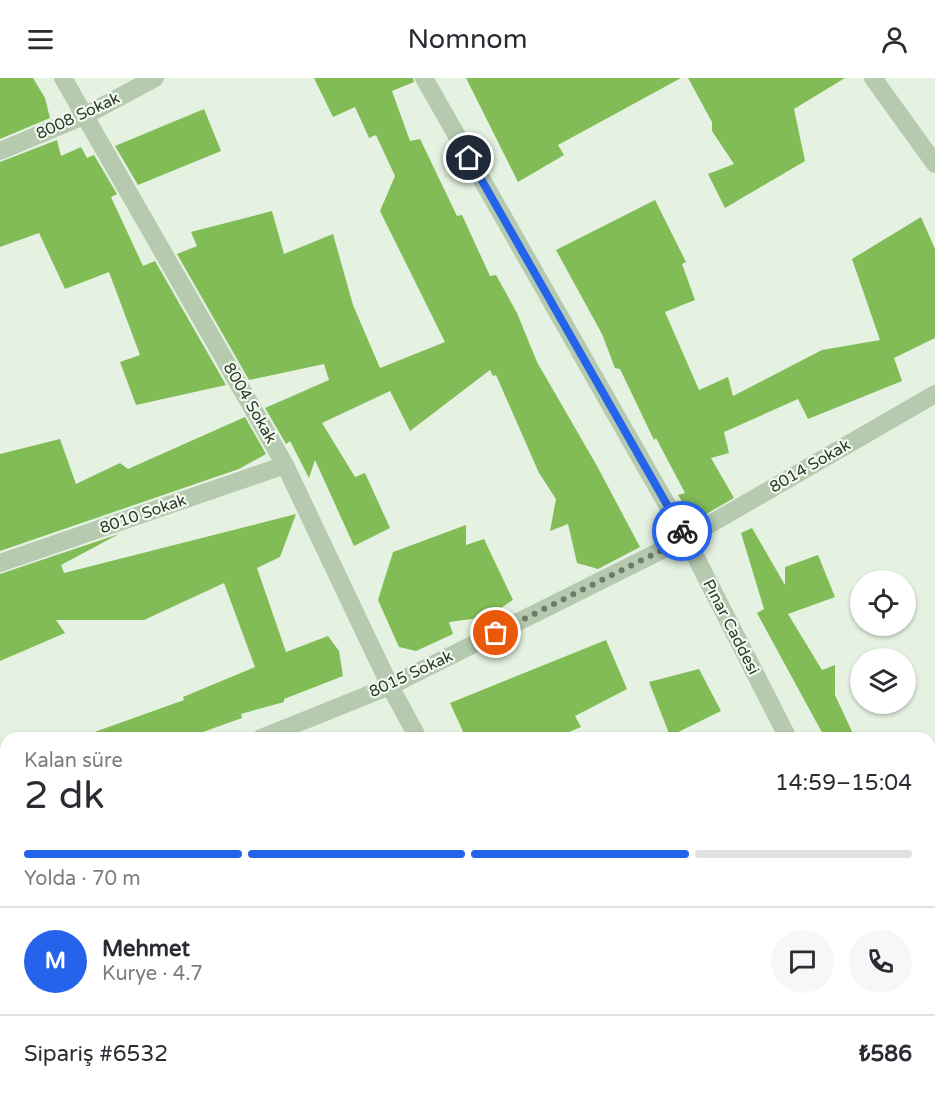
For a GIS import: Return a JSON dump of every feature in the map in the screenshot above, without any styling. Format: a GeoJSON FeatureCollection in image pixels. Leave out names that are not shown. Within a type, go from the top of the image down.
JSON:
{"type":"FeatureCollection","features":[{"type":"Feature","properties":{"kind":"street","name":"8004 Sokak"},"geometry":{"type":"LineString","coordinates":[[63,78],[285,465],[390,686],[415,732]]}},
{"type":"Feature","properties":{"kind":"street","name":"8008 Sokak"},"geometry":{"type":"LineString","coordinates":[[0,151],[86,115],[155,78]]}},
{"type":"Feature","properties":{"kind":"street","name":"Pınar Caddesi"},"geometry":{"type":"LineString","coordinates":[[424,78],[686,538],[785,732]]}},
{"type":"Feature","properties":{"kind":"street"},"geometry":{"type":"LineString","coordinates":[[873,78],[935,164]]}},
{"type":"Feature","properties":{"kind":"street","name":"8014 Sokak"},"geometry":{"type":"LineString","coordinates":[[686,538],[935,394]]}},
{"type":"Feature","properties":{"kind":"street","name":"8010 Sokak"},"geometry":{"type":"LineString","coordinates":[[0,563],[285,465]]}},
{"type":"Feature","properties":{"kind":"street","name":"8015 Sokak"},"geometry":{"type":"LineString","coordinates":[[276,732],[390,686],[686,538]]}},
{"type":"Feature","properties":{"kind":"building"},"geometry":{"type":"Polygon","coordinates":[[[0,78],[33,78],[45,98],[50,118],[0,139],[0,78]]]}},
{"type":"Feature","properties":{"kind":"building"},"geometry":{"type":"Polygon","coordinates":[[[314,78],[413,78],[414,82],[392,91],[410,141],[420,139],[457,216],[462,215],[490,276],[496,275],[517,313],[537,362],[597,466],[640,547],[598,569],[577,563],[568,524],[550,531],[556,499],[539,473],[496,375],[493,376],[490,370],[410,431],[390,391],[322,423],[355,477],[365,473],[390,528],[354,546],[315,460],[309,478],[290,441],[286,444],[265,408],[329,380],[324,364],[249,380],[177,254],[197,246],[191,232],[272,211],[284,254],[333,234],[353,305],[380,368],[445,342],[380,211],[395,176],[376,135],[369,138],[355,107],[333,117],[314,78]]]}},
{"type":"Feature","properties":{"kind":"building"},"geometry":{"type":"Polygon","coordinates":[[[466,78],[681,78],[558,145],[564,155],[518,182],[466,78]]]}},
{"type":"Feature","properties":{"kind":"building"},"geometry":{"type":"Polygon","coordinates":[[[688,78],[845,78],[794,109],[805,161],[725,208],[708,174],[734,164],[712,131],[712,122],[688,78]]]}},
{"type":"Feature","properties":{"kind":"building"},"geometry":{"type":"Polygon","coordinates":[[[204,109],[221,151],[138,185],[115,146],[204,109]]]}},
{"type":"Feature","properties":{"kind":"building"},"geometry":{"type":"Polygon","coordinates":[[[57,140],[61,156],[81,147],[87,158],[94,155],[117,194],[111,197],[143,266],[155,261],[226,385],[136,405],[120,362],[140,355],[109,272],[65,289],[39,233],[0,247],[0,162],[57,140]]]}},
{"type":"Feature","properties":{"kind":"building"},"geometry":{"type":"Polygon","coordinates":[[[655,200],[686,262],[682,264],[695,300],[665,312],[699,390],[728,377],[733,396],[822,350],[880,340],[852,259],[921,217],[935,249],[935,338],[894,358],[902,381],[808,419],[798,399],[724,432],[729,453],[711,458],[734,498],[694,521],[678,495],[685,493],[656,438],[654,440],[620,369],[615,368],[602,334],[556,250],[655,200]]]}},
{"type":"Feature","properties":{"kind":"building"},"geometry":{"type":"Polygon","coordinates":[[[245,417],[266,454],[239,469],[0,551],[0,454],[60,439],[76,484],[120,463],[128,469],[245,417]]]}},
{"type":"Feature","properties":{"kind":"building"},"geometry":{"type":"Polygon","coordinates":[[[296,514],[280,557],[257,568],[286,652],[328,636],[339,651],[343,676],[284,699],[284,702],[241,714],[242,718],[203,732],[95,732],[184,700],[183,697],[255,667],[224,583],[144,620],[56,620],[65,633],[0,661],[0,574],[119,534],[61,565],[64,573],[296,514]]]}},
{"type":"Feature","properties":{"kind":"building"},"geometry":{"type":"Polygon","coordinates":[[[466,525],[466,545],[484,539],[513,600],[487,617],[449,622],[453,634],[416,651],[399,647],[378,600],[393,552],[466,525]]]}},
{"type":"Feature","properties":{"kind":"building"},"geometry":{"type":"Polygon","coordinates":[[[752,528],[785,585],[785,567],[818,555],[835,597],[788,614],[822,670],[835,665],[835,695],[852,732],[822,732],[757,613],[764,609],[741,533],[752,528]]]}},
{"type":"Feature","properties":{"kind":"building"},"geometry":{"type":"Polygon","coordinates":[[[606,640],[627,689],[575,716],[581,727],[569,732],[463,732],[450,703],[606,640]]]}},
{"type":"Feature","properties":{"kind":"building"},"geometry":{"type":"Polygon","coordinates":[[[699,669],[721,711],[678,732],[668,732],[649,682],[699,669]]]}},
{"type":"Feature","properties":{"kind":"way so far"},"geometry":{"type":"LineString","coordinates":[[496,633],[686,538],[682,531]]}},
{"type":"Feature","properties":{"kind":"route"},"geometry":{"type":"LineString","coordinates":[[469,158],[682,531]]}}]}
